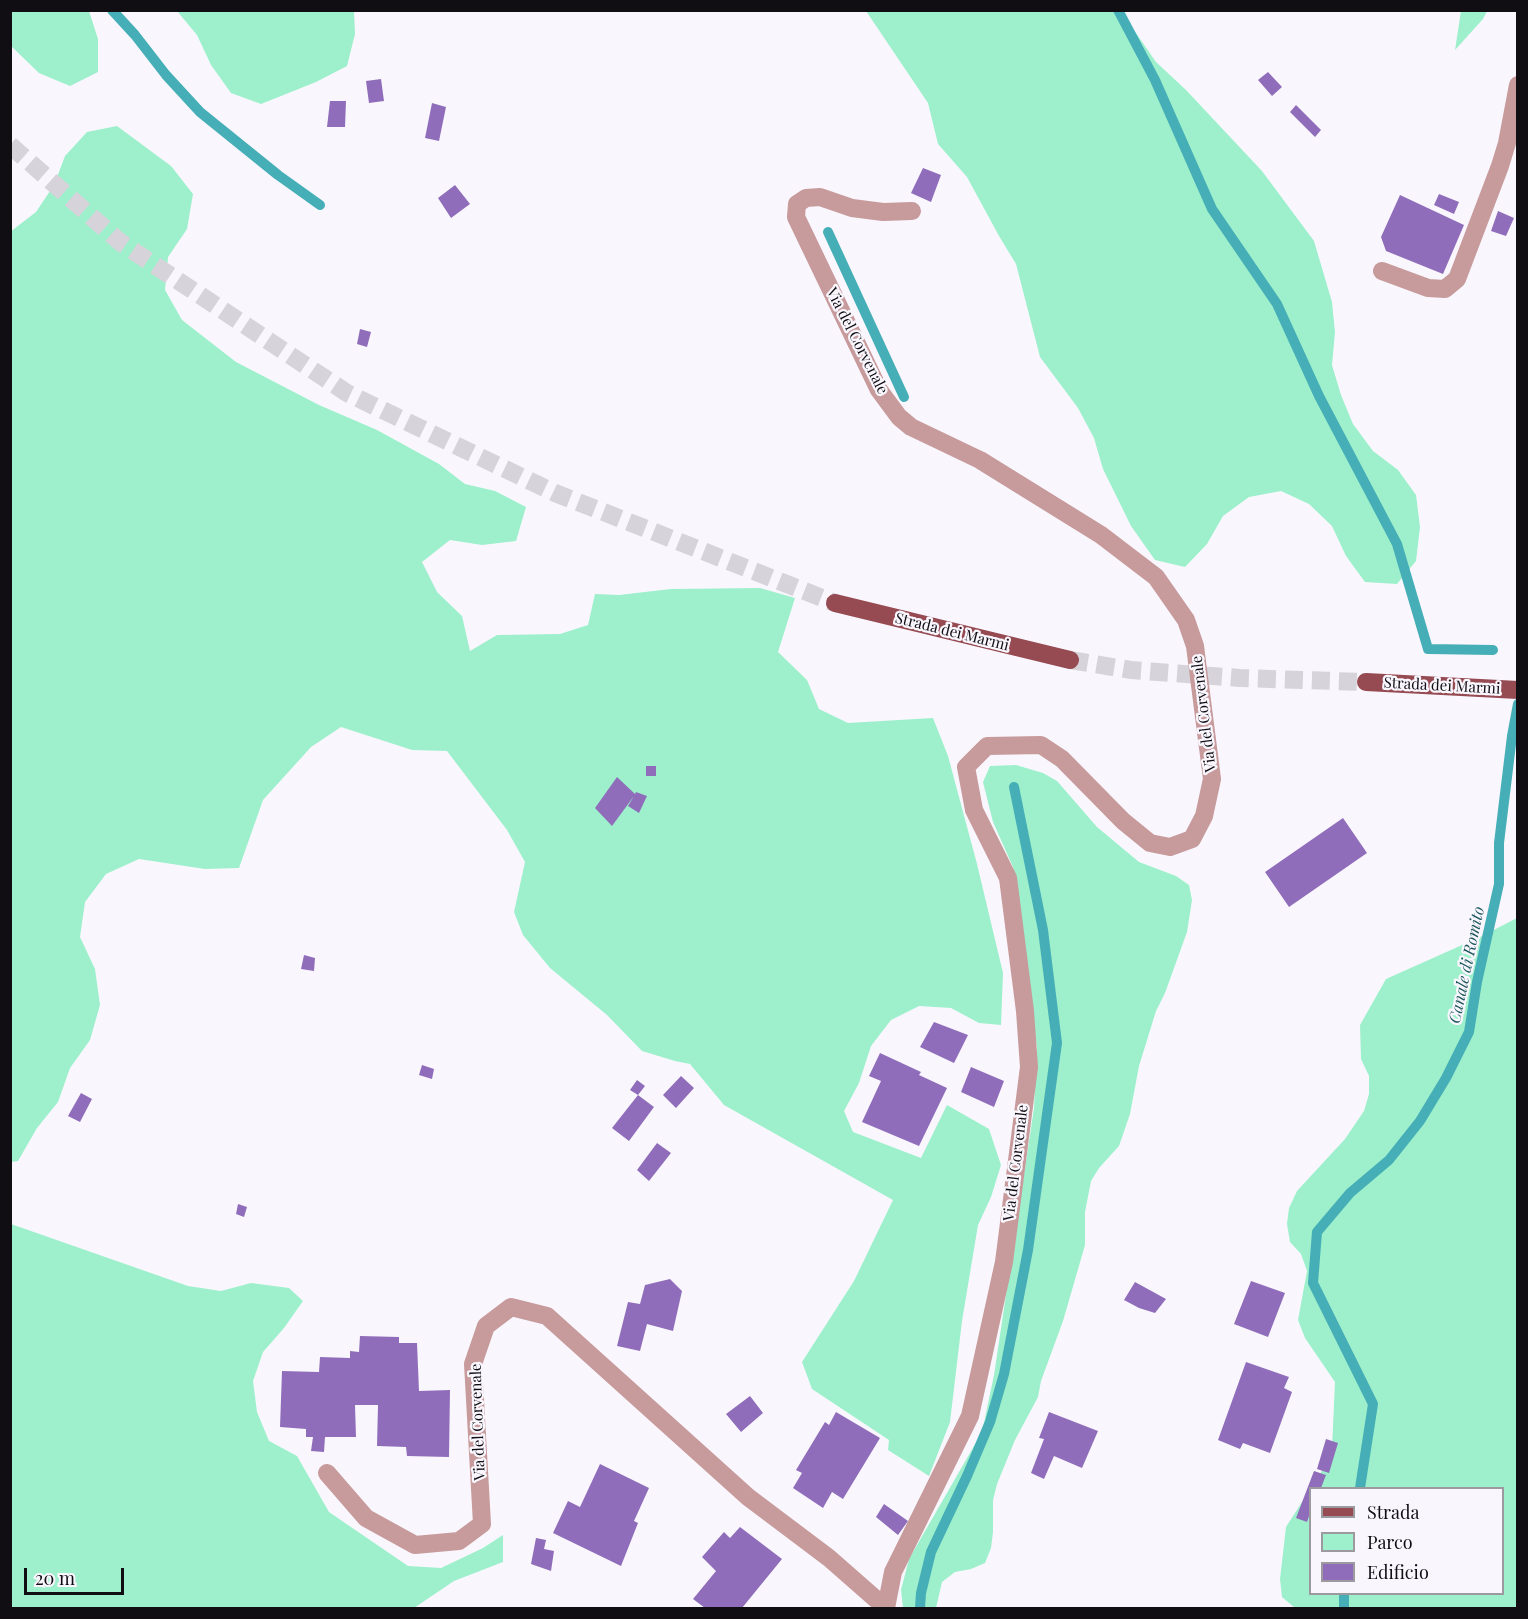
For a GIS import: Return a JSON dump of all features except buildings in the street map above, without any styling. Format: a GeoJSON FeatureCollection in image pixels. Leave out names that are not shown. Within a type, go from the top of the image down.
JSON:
{"type":"FeatureCollection","features":[{"type":"Feature","properties":{"kind":"main road","name":"Strada dei Marmi"},"geometry":{"type":"LineString","coordinates":[[835,603],[1070,660]]}},
{"type":"Feature","properties":{"kind":"main road","name":"Strada dei Marmi"},"geometry":{"type":"LineString","coordinates":[[1366,682],[1518,690]]}},
{"type":"Feature","properties":{"kind":"street"},"geometry":{"type":"LineString","coordinates":[[1382,271],[1428,288],[1445,289],[1457,279],[1508,142],[1518,85]]}},
{"type":"Feature","properties":{"kind":"street","name":"Via del Corvenale"},"geometry":{"type":"LineString","coordinates":[[886,1608],[893,1572],[970,1416],[1004,1262],[1029,1066],[1025,1011],[1008,878],[974,810],[966,766],[987,746],[1041,745],[1062,759],[1123,821],[1150,843],[1170,847],[1192,839],[1204,816],[1212,779],[1196,646],[1186,620],[1156,577],[1101,535],[980,460],[911,427],[899,417],[879,390],[796,217],[797,204],[806,198],[820,197],[852,208],[883,212],[912,211]]}},
{"type":"Feature","properties":{"kind":"street","name":"Via del Corvenale"},"geometry":{"type":"LineString","coordinates":[[327,1473],[366,1518],[415,1545],[459,1541],[482,1524],[473,1364],[486,1326],[510,1307],[547,1316],[748,1497],[829,1558],[886,1608]]}},
{"type":"Feature","properties":{"kind":"green space"},"geometry":{"type":"Polygon","coordinates":[[[10,11],[89,11],[98,39],[98,72],[70,86],[39,73],[11,46],[10,11]]]}},
{"type":"Feature","properties":{"kind":"green space"},"geometry":{"type":"Polygon","coordinates":[[[177,11],[354,11],[355,34],[347,66],[316,82],[261,104],[231,93],[211,65],[197,35],[177,11]]]}},
{"type":"Feature","properties":{"kind":"green space"},"geometry":{"type":"Polygon","coordinates":[[[866,11],[1124,11],[1127,20],[1156,62],[1186,90],[1262,171],[1314,241],[1332,302],[1335,332],[1332,365],[1341,395],[1353,424],[1373,451],[1398,470],[1416,495],[1420,527],[1416,561],[1397,584],[1365,582],[1346,556],[1332,526],[1309,504],[1281,491],[1249,497],[1223,516],[1207,544],[1185,567],[1155,560],[1131,526],[1103,469],[1094,438],[1078,408],[1040,357],[1016,264],[967,177],[938,144],[928,103],[866,11]]]}},
{"type":"Feature","properties":{"kind":"green space"},"geometry":{"type":"Polygon","coordinates":[[[1461,11],[1487,11],[1483,19],[1455,50],[1461,11]]]}},
{"type":"Feature","properties":{"kind":"green space"},"geometry":{"type":"Polygon","coordinates":[[[117,126],[171,166],[193,194],[187,229],[168,257],[165,290],[182,320],[236,362],[319,405],[377,430],[439,464],[465,484],[495,491],[526,507],[516,541],[482,545],[450,540],[422,562],[437,592],[462,616],[470,651],[497,635],[560,634],[588,625],[595,594],[619,595],[671,589],[760,588],[795,598],[778,652],[807,680],[819,709],[848,723],[933,718],[948,756],[1003,973],[1001,1025],[979,1023],[951,1008],[919,1006],[891,1020],[871,1046],[859,1083],[844,1111],[853,1132],[921,1158],[947,1105],[989,1129],[1001,1165],[991,1197],[978,1225],[962,1321],[950,1422],[929,1476],[888,1450],[889,1440],[812,1389],[802,1362],[854,1281],[893,1200],[724,1105],[690,1064],[642,1051],[607,1015],[550,968],[523,935],[514,912],[525,862],[507,830],[447,751],[412,750],[341,727],[311,747],[263,800],[239,868],[205,869],[139,859],[106,874],[85,902],[80,937],[95,969],[100,1005],[90,1040],[70,1068],[58,1102],[37,1128],[18,1161],[11,1162],[10,232],[36,212],[54,185],[65,156],[87,132],[117,126]]]}},
{"type":"Feature","properties":{"kind":"green space"},"geometry":{"type":"Polygon","coordinates":[[[1016,765],[1043,773],[1057,781],[1097,827],[1139,862],[1176,876],[1189,885],[1192,900],[1187,932],[1165,993],[1156,1011],[1139,1066],[1130,1114],[1119,1146],[1099,1168],[1091,1181],[1085,1212],[1085,1245],[1063,1321],[1041,1381],[1038,1397],[1015,1440],[997,1484],[993,1500],[991,1548],[985,1563],[955,1572],[942,1582],[936,1608],[903,1608],[901,1590],[909,1559],[982,1432],[994,1375],[1034,1108],[1037,1047],[1013,867],[993,822],[983,782],[990,766],[1016,765]]]}},
{"type":"Feature","properties":{"kind":"green space"},"geometry":{"type":"Polygon","coordinates":[[[1517,918],[1517,1608],[1295,1608],[1282,1597],[1280,1579],[1286,1527],[1309,1491],[1309,1595],[1504,1595],[1504,1487],[1312,1487],[1325,1466],[1332,1448],[1335,1382],[1305,1338],[1298,1320],[1307,1271],[1301,1254],[1290,1242],[1287,1224],[1289,1208],[1297,1191],[1345,1139],[1364,1111],[1369,1094],[1369,1076],[1361,1059],[1360,1025],[1386,979],[1517,918]]]}},
{"type":"Feature","properties":{"kind":"green space"},"geometry":{"type":"Polygon","coordinates":[[[11,1224],[188,1286],[221,1291],[251,1283],[289,1288],[303,1301],[263,1352],[253,1381],[257,1412],[269,1441],[297,1456],[329,1512],[408,1566],[441,1568],[483,1548],[503,1535],[503,1562],[454,1581],[414,1608],[11,1608],[11,1224]]]}},
{"type":"Feature","properties":{"kind":"waterway"},"geometry":{"type":"LineString","coordinates":[[112,10],[200,112],[278,175],[320,205]]}},
{"type":"Feature","properties":{"kind":"waterway"},"geometry":{"type":"LineString","coordinates":[[1118,10],[1155,80],[1212,209],[1277,304],[1319,396],[1397,544],[1428,649],[1493,650]]}},
{"type":"Feature","properties":{"kind":"waterway"},"geometry":{"type":"LineString","coordinates":[[828,232],[904,397]]}},
{"type":"Feature","properties":{"kind":"waterway","name":"Canale di Romito"},"geometry":{"type":"LineString","coordinates":[[1360,1487],[1373,1404],[1313,1283],[1317,1232],[1350,1193],[1389,1160],[1420,1121],[1446,1078],[1469,1032],[1477,982],[1499,884],[1499,843],[1518,704]]}},
{"type":"Feature","properties":{"kind":"waterway"},"geometry":{"type":"LineString","coordinates":[[920,1608],[921,1593],[931,1552],[990,1422],[1004,1374],[1028,1250],[1057,1043],[1043,930],[1014,787]]}},
{"type":"Feature","properties":{"kind":"waterway","name":"Canale di Romito"},"geometry":{"type":"LineString","coordinates":[[1344,1595],[1344,1608]]}},
{"type":"Feature","properties":{"kind":"tunnel"},"geometry":{"type":"LineString","coordinates":[[10,145],[120,242],[347,393],[555,493],[835,603]]}},
{"type":"Feature","properties":{"kind":"tunnel"},"geometry":{"type":"LineString","coordinates":[[1070,660],[1131,670],[1240,678],[1366,682]]}}]}
